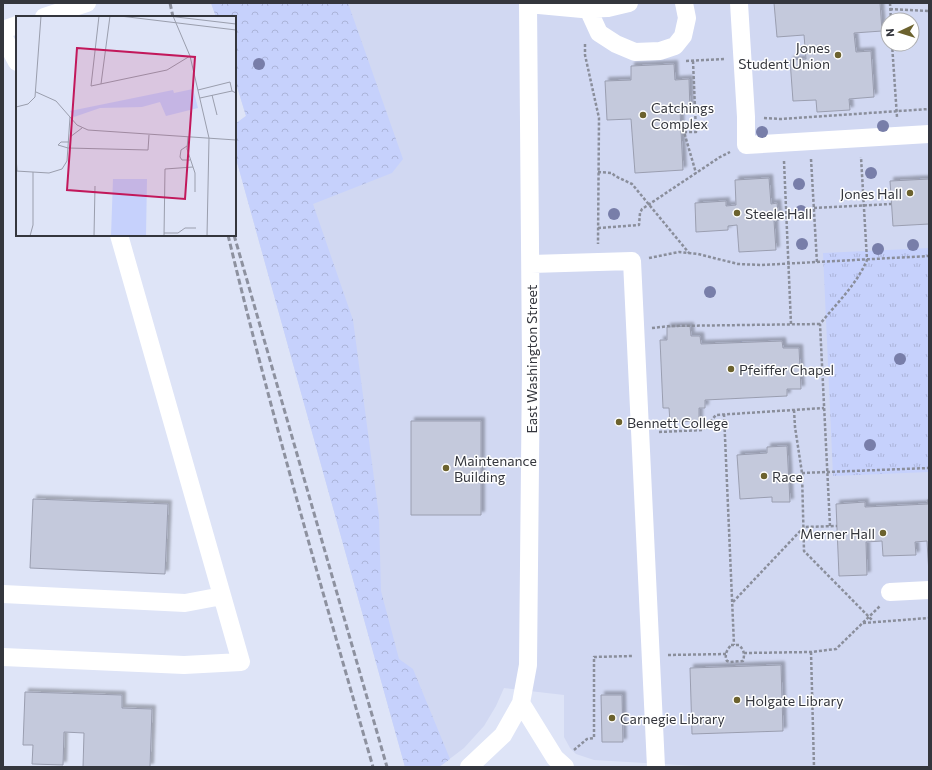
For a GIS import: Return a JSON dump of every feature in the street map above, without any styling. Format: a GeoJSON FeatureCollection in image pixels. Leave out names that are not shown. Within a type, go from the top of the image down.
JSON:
{"type":"FeatureCollection","features":[{"type":"Feature","properties":{"kind":"street"},"geometry":{"type":"LineString","coordinates":[[47,16],[87,3]]}},
{"type":"Feature","properties":{"kind":"street"},"geometry":{"type":"LineString","coordinates":[[528,3],[588,9],[608,8],[629,3]]}},
{"type":"Feature","properties":{"kind":"street","name":"East Washington Street"},"geometry":{"type":"LineString","coordinates":[[469,767],[503,735],[520,703],[528,665],[531,433],[531,264],[528,3]]}},
{"type":"Feature","properties":{"kind":"street"},"geometry":{"type":"LineString","coordinates":[[588,9],[599,33],[616,44],[635,52],[660,51],[675,46],[683,36],[687,18],[684,3]]}},
{"type":"Feature","properties":{"kind":"street"},"geometry":{"type":"LineString","coordinates":[[739,3],[746,117],[746,145],[929,134]]}},
{"type":"Feature","properties":{"kind":"street"},"geometry":{"type":"LineString","coordinates":[[3,30],[16,26]]}},
{"type":"Feature","properties":{"kind":"street"},"geometry":{"type":"LineString","coordinates":[[3,36],[16,60]]}},
{"type":"Feature","properties":{"kind":"street"},"geometry":{"type":"LineString","coordinates":[[3,657],[184,665],[241,662],[119,236]]}},
{"type":"Feature","properties":{"kind":"street"},"geometry":{"type":"LineString","coordinates":[[531,264],[632,261],[656,767]]}},
{"type":"Feature","properties":{"kind":"street"},"geometry":{"type":"LineString","coordinates":[[890,592],[929,590]]}},
{"type":"Feature","properties":{"kind":"street"},"geometry":{"type":"LineString","coordinates":[[3,594],[185,603],[222,596]]}},
{"type":"Feature","properties":{"kind":"street"},"geometry":{"type":"LineString","coordinates":[[520,703],[555,758],[568,760]]}},
{"type":"Feature","properties":{"kind":"path"},"geometry":{"type":"LineString","coordinates":[[890,3],[890,12]]}},
{"type":"Feature","properties":{"kind":"path"},"geometry":{"type":"LineString","coordinates":[[890,9],[929,11]]}},
{"type":"Feature","properties":{"kind":"path"},"geometry":{"type":"LineString","coordinates":[[584,38],[585,55],[599,118],[599,262]]}},
{"type":"Feature","properties":{"kind":"path"},"geometry":{"type":"LineString","coordinates":[[892,52],[898,136]]}},
{"type":"Feature","properties":{"kind":"path"},"geometry":{"type":"LineString","coordinates":[[693,61],[696,132],[684,132],[696,173]]}},
{"type":"Feature","properties":{"kind":"path"},"geometry":{"type":"LineString","coordinates":[[746,117],[781,119],[929,109]]}},
{"type":"Feature","properties":{"kind":"path"},"geometry":{"type":"LineString","coordinates":[[830,526],[820,324],[852,284],[867,260],[865,206],[858,114]]}},
{"type":"Feature","properties":{"kind":"path"},"geometry":{"type":"LineString","coordinates":[[809,117],[817,262]]}},
{"type":"Feature","properties":{"kind":"path"},"geometry":{"type":"LineString","coordinates":[[781,119],[784,143],[791,324]]}},
{"type":"Feature","properties":{"kind":"path"},"geometry":{"type":"LineString","coordinates":[[598,228],[639,225],[640,212],[649,204],[720,157],[746,145]]}},
{"type":"Feature","properties":{"kind":"path"},"geometry":{"type":"LineString","coordinates":[[598,172],[612,173],[632,184],[689,254]]}},
{"type":"Feature","properties":{"kind":"path"},"geometry":{"type":"LineString","coordinates":[[814,208],[891,204]]}},
{"type":"Feature","properties":{"kind":"path"},"geometry":{"type":"LineString","coordinates":[[632,261],[679,252],[738,264],[761,265],[929,256]]}},
{"type":"Feature","properties":{"kind":"path"},"geometry":{"type":"LineString","coordinates":[[670,326],[820,324]]}},
{"type":"Feature","properties":{"kind":"path"},"geometry":{"type":"LineString","coordinates":[[640,433],[703,430],[716,415],[824,408]]}},
{"type":"Feature","properties":{"kind":"path"},"geometry":{"type":"LineString","coordinates":[[794,410],[802,473],[804,551],[874,621]]}},
{"type":"Feature","properties":{"kind":"path"},"geometry":{"type":"LineString","coordinates":[[724,414],[734,645]]}},
{"type":"Feature","properties":{"kind":"path"},"geometry":{"type":"LineString","coordinates":[[802,473],[929,468]]}},
{"type":"Feature","properties":{"kind":"path"},"geometry":{"type":"LineString","coordinates":[[732,602],[804,527],[837,526]]}},
{"type":"Feature","properties":{"kind":"path"},"geometry":{"type":"LineString","coordinates":[[744,653],[811,652],[836,649],[883,603],[890,592]]}},
{"type":"Feature","properties":{"kind":"path"},"geometry":{"type":"LineString","coordinates":[[862,623],[929,618]]}},
{"type":"Feature","properties":{"kind":"path"},"geometry":{"type":"LineString","coordinates":[[731,645],[739,645],[743,649],[744,653],[745,657],[743,661],[730,662],[725,658],[727,650],[731,645]]}},
{"type":"Feature","properties":{"kind":"path"},"geometry":{"type":"LineString","coordinates":[[811,652],[814,767]]}},
{"type":"Feature","properties":{"kind":"path"},"geometry":{"type":"LineString","coordinates":[[568,760],[587,738]]}},
{"type":"Feature","properties":{"kind":"shaded area","name":"Bennett College"},"geometry":{"type":"Polygon","coordinates":[[[211,3],[929,3],[929,767],[713,767],[594,760],[576,754],[570,748],[564,737],[564,695],[504,688],[496,706],[484,726],[464,748],[439,767],[405,767],[236,159],[236,123],[246,116],[236,83],[236,16],[216,16],[211,3]]]}},
{"type":"Feature","properties":{"kind":"green space"},"geometry":{"type":"Polygon","coordinates":[[[211,3],[348,3],[403,159],[392,173],[313,204],[353,320],[379,516],[381,591],[399,659],[413,669],[450,759],[439,767],[405,767],[236,159],[236,123],[246,116],[236,83],[236,16],[216,16],[211,3]]]}},
{"type":"Feature","properties":{"kind":"green space"},"geometry":{"type":"Polygon","coordinates":[[[929,248],[929,472],[833,476],[823,253],[929,248]]]}},
{"type":"Feature","properties":{"kind":"building","name":"Jones Student Union"},"geometry":{"type":"Polygon","coordinates":[[[774,3],[880,3],[880,31],[854,33],[856,52],[871,51],[874,97],[849,99],[850,110],[817,112],[816,100],[793,101],[790,60],[806,59],[804,35],[777,37],[774,3]]]}},
{"type":"Feature","properties":{"kind":"building","name":"Catchings Complex"},"geometry":{"type":"Polygon","coordinates":[[[674,64],[675,80],[689,79],[690,111],[680,111],[683,170],[635,173],[631,119],[607,120],[605,81],[631,80],[631,66],[674,64]]]}},
{"type":"Feature","properties":{"kind":"building","name":"Steele Hall"},"geometry":{"type":"Polygon","coordinates":[[[769,178],[771,204],[777,203],[779,220],[774,221],[776,250],[739,252],[737,225],[728,226],[728,230],[696,232],[695,203],[726,201],[726,206],[736,205],[735,180],[769,178]]]}},
{"type":"Feature","properties":{"kind":"building","name":"Jones Hall"},"geometry":{"type":"Polygon","coordinates":[[[929,179],[929,224],[893,226],[890,181],[929,179]]]}},
{"type":"Feature","properties":{"kind":"building","name":"Pfeiffer Chapel"},"geometry":{"type":"Polygon","coordinates":[[[690,326],[691,336],[700,336],[701,344],[782,341],[783,348],[799,348],[801,389],[787,389],[787,396],[705,400],[705,408],[699,408],[699,421],[670,422],[669,408],[663,408],[660,340],[667,340],[667,327],[690,326]]]}},
{"type":"Feature","properties":{"kind":"building","name":"Maintenance Building"},"geometry":{"type":"Polygon","coordinates":[[[411,421],[481,421],[481,515],[411,515],[411,421]]]}},
{"type":"Feature","properties":{"kind":"building","name":"Race"},"geometry":{"type":"Polygon","coordinates":[[[787,446],[790,502],[772,502],[772,497],[740,499],[737,455],[767,453],[767,447],[787,446]]]}},
{"type":"Feature","properties":{"kind":"building"},"geometry":{"type":"Polygon","coordinates":[[[33,499],[168,504],[165,574],[30,568],[33,499]]]}},
{"type":"Feature","properties":{"kind":"building","name":"Merner Hall"},"geometry":{"type":"Polygon","coordinates":[[[927,500],[929,500],[929,574],[927,541],[915,542],[916,555],[883,556],[882,541],[866,542],[867,575],[839,576],[836,504],[865,502],[865,507],[928,504],[927,500]]]}},
{"type":"Feature","properties":{"kind":"building","name":"Holgate Library"},"geometry":{"type":"Polygon","coordinates":[[[781,665],[783,731],[692,734],[690,668],[781,665]]]}},
{"type":"Feature","properties":{"kind":"building"},"geometry":{"type":"Polygon","coordinates":[[[25,692],[122,695],[122,708],[152,709],[150,767],[83,767],[84,733],[64,732],[63,765],[32,764],[33,745],[23,745],[25,692]]]}},
{"type":"Feature","properties":{"kind":"building","name":"Carnegie Library"},"geometry":{"type":"Polygon","coordinates":[[[601,695],[622,695],[623,742],[602,742],[601,695]]]}},
{"type":"Feature","properties":{"kind":"railway"},"geometry":{"type":"LineString","coordinates":[[170,3],[173,16]]}},
{"type":"Feature","properties":{"kind":"railway"},"geometry":{"type":"LineString","coordinates":[[228,236],[279,435],[373,767]]}},
{"type":"Feature","properties":{"kind":"railway"},"geometry":{"type":"LineString","coordinates":[[234,236],[387,767]]}},
{"type":"Feature","properties":{"kind":"place","name":"Jones Student Union"},"geometry":{"type":"Point","coordinates":[838,55]}},
{"type":"Feature","properties":{"kind":"place","name":"Catchings Complex"},"geometry":{"type":"Point","coordinates":[643,115]}},
{"type":"Feature","properties":{"kind":"place","name":"Jones Hall"},"geometry":{"type":"Point","coordinates":[910,193]}},
{"type":"Feature","properties":{"kind":"place","name":"Steele Hall"},"geometry":{"type":"Point","coordinates":[737,213]}},
{"type":"Feature","properties":{"kind":"place","name":"Pfeiffer Chapel"},"geometry":{"type":"Point","coordinates":[731,369]}},
{"type":"Feature","properties":{"kind":"place","name":"Bennett College"},"geometry":{"type":"Point","coordinates":[619,422]}},
{"type":"Feature","properties":{"kind":"place","name":"Maintenance Building"},"geometry":{"type":"Point","coordinates":[446,468]}},
{"type":"Feature","properties":{"kind":"place","name":"Race"},"geometry":{"type":"Point","coordinates":[764,476]}},
{"type":"Feature","properties":{"kind":"place","name":"Merner Hall"},"geometry":{"type":"Point","coordinates":[883,533]}},
{"type":"Feature","properties":{"kind":"place","name":"Holgate Library"},"geometry":{"type":"Point","coordinates":[737,700]}},
{"type":"Feature","properties":{"kind":"place","name":"Carnegie Library"},"geometry":{"type":"Point","coordinates":[612,718]}}]}
